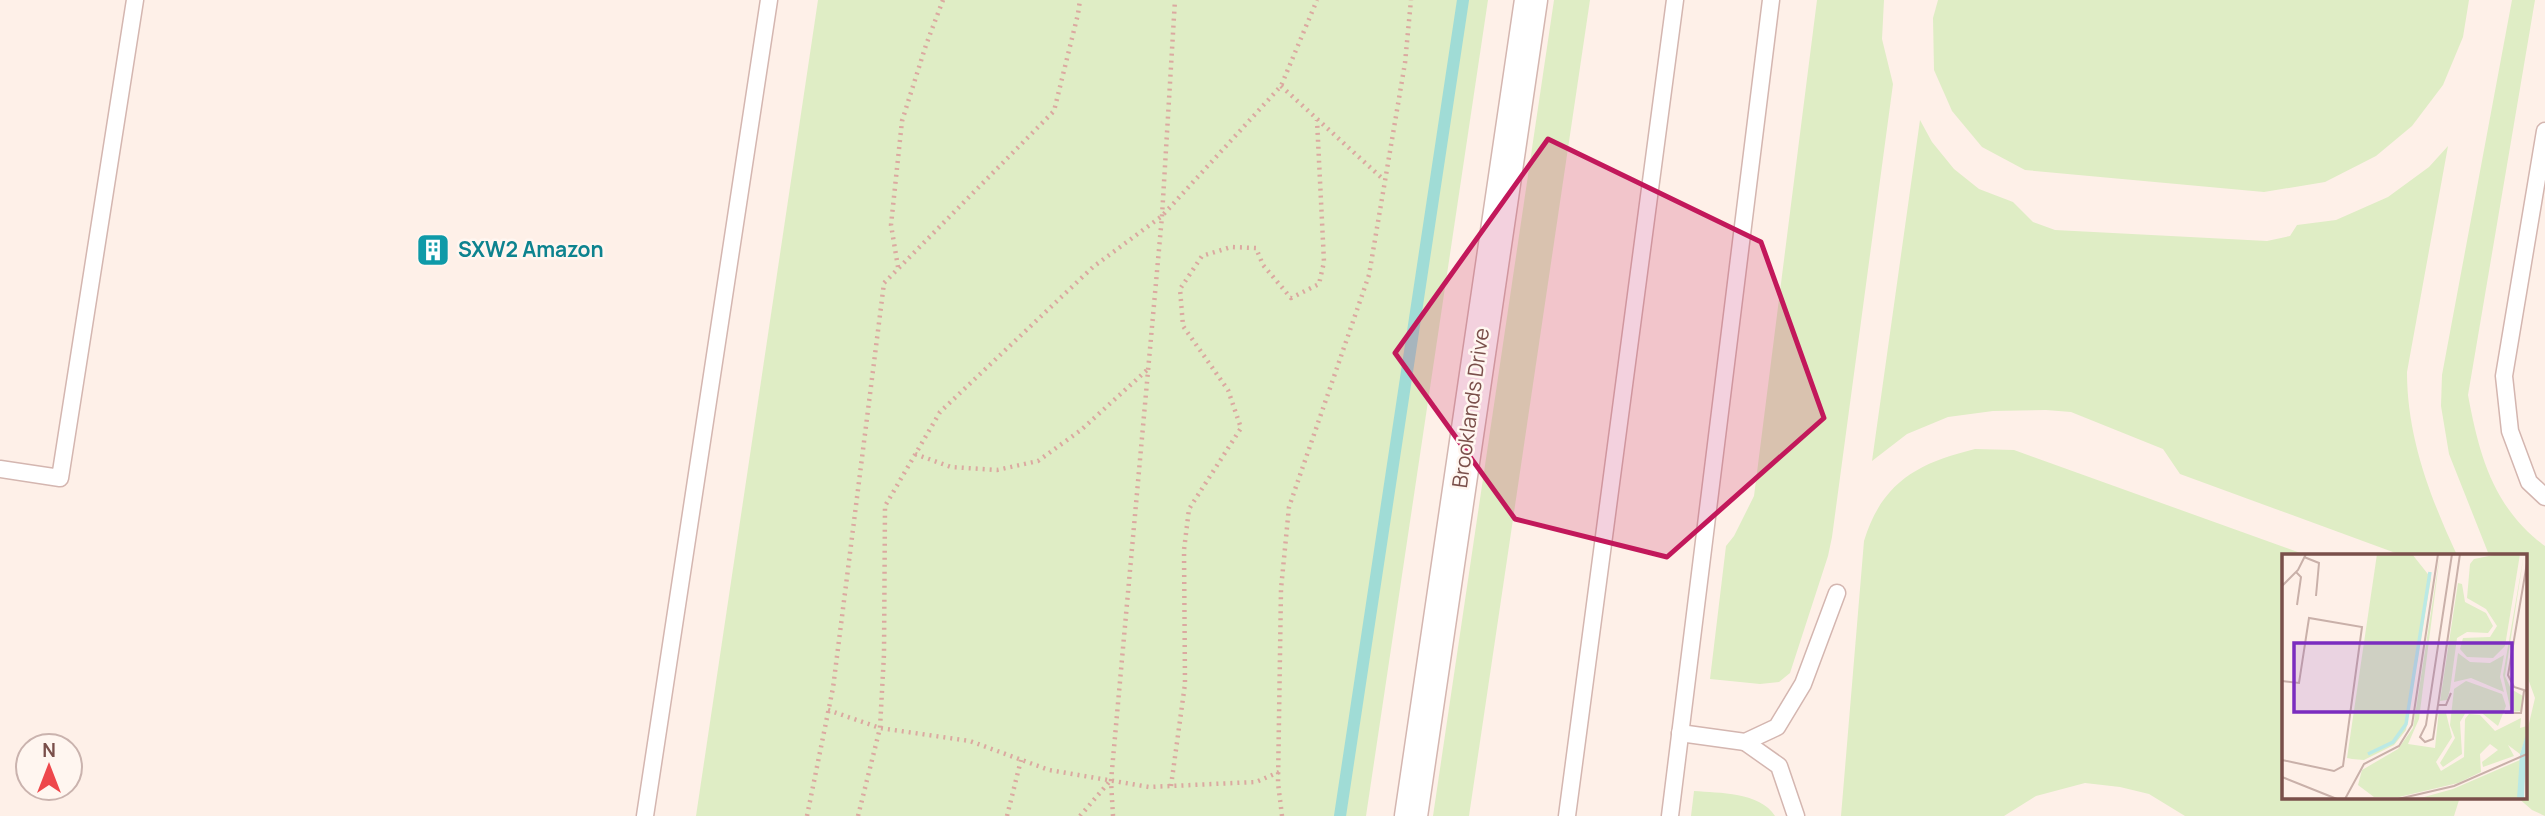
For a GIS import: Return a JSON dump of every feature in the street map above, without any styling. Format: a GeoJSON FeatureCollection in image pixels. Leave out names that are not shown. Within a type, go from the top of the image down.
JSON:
{"type":"FeatureCollection","features":[{"type":"Feature","properties":{"kind":"street","name":"Brooklands Drive"},"geometry":{"type":"LineString","coordinates":[[1411,816],[1531,0]]}},
{"type":"Feature","properties":{"kind":"lane"},"geometry":{"type":"LineString","coordinates":[[0,469],[60,478],[135,0]]}},
{"type":"Feature","properties":{"kind":"lane"},"geometry":{"type":"LineString","coordinates":[[645,816],[769,0]]}},
{"type":"Feature","properties":{"kind":"lane"},"geometry":{"type":"LineString","coordinates":[[1567,816],[1675,0]]}},
{"type":"Feature","properties":{"kind":"lane"},"geometry":{"type":"LineString","coordinates":[[1670,816],[1771,0]]}},
{"type":"Feature","properties":{"kind":"lane"},"geometry":{"type":"LineString","coordinates":[[2545,131],[2504,376],[2510,431],[2529,482],[2545,497]]}},
{"type":"Feature","properties":{"kind":"lane"},"geometry":{"type":"LineString","coordinates":[[1745,742],[1777,727],[1802,684],[1837,593]]}},
{"type":"Feature","properties":{"kind":"lane"},"geometry":{"type":"LineString","coordinates":[[1680,733],[1745,742],[1779,766],[1796,816]]}},
{"type":"Feature","properties":{"kind":"path"},"geometry":{"type":"LineString","coordinates":[[898,269],[891,225],[902,121],[943,0]]}},
{"type":"Feature","properties":{"kind":"path"},"geometry":{"type":"LineString","coordinates":[[807,816],[828,710],[868,424],[884,283],[1054,111],[1080,0]]}},
{"type":"Feature","properties":{"kind":"path"},"geometry":{"type":"LineString","coordinates":[[1113,816],[1111,780],[1162,216],[1175,0]]}},
{"type":"Feature","properties":{"kind":"path"},"geometry":{"type":"LineString","coordinates":[[858,816],[880,728],[884,654],[885,506],[940,412],[1094,267],[1162,216],[1281,86],[1317,0]]}},
{"type":"Feature","properties":{"kind":"path"},"geometry":{"type":"LineString","coordinates":[[1282,816],[1279,772],[1281,589],[1289,507],[1369,275],[1405,63],[1412,0]]}},
{"type":"Feature","properties":{"kind":"path"},"geometry":{"type":"LineString","coordinates":[[1281,86],[1385,180]]}},
{"type":"Feature","properties":{"kind":"path"},"geometry":{"type":"LineString","coordinates":[[1171,786],[1185,684],[1184,550],[1189,509],[1241,428],[1228,390],[1183,327],[1180,289],[1202,256],[1231,247],[1256,247],[1263,265],[1291,298],[1319,284],[1324,261],[1317,120]]}},
{"type":"Feature","properties":{"kind":"path"},"geometry":{"type":"LineString","coordinates":[[915,454],[951,467],[997,470],[1038,461],[1081,430],[1147,370]]}},
{"type":"Feature","properties":{"kind":"path"},"geometry":{"type":"LineString","coordinates":[[828,710],[880,728],[970,741],[1049,770],[1149,787],[1256,782],[1279,772]]}},
{"type":"Feature","properties":{"kind":"path"},"geometry":{"type":"LineString","coordinates":[[1007,816],[1021,760]]}},
{"type":"Feature","properties":{"kind":"path"},"geometry":{"type":"LineString","coordinates":[[1080,816],[1111,780]]}},
{"type":"Feature","properties":{"kind":"highlighted area"},"geometry":{"type":"Polygon","coordinates":[[[1548,139],[1761,242],[1824,418],[1667,557],[1515,519],[1395,353],[1548,139]]]}},
{"type":"Feature","properties":{"kind":"green space"},"geometry":{"type":"Polygon","coordinates":[[[818,0],[1488,0],[1366,816],[696,816],[818,0]]]}},
{"type":"Feature","properties":{"kind":"green space"},"geometry":{"type":"Polygon","coordinates":[[[1554,0],[1590,0],[1469,816],[1433,816],[1554,0]]]}},
{"type":"Feature","properties":{"kind":"green space"},"geometry":{"type":"Polygon","coordinates":[[[1817,0],[1884,0],[1882,39],[1893,84],[1832,537],[1790,673],[1779,682],[1760,684],[1710,679],[1726,546],[1754,496],[1817,0]]]}},
{"type":"Feature","properties":{"kind":"green space"},"geometry":{"type":"Polygon","coordinates":[[[1938,0],[2469,0],[2463,37],[2443,85],[2412,126],[2376,156],[2325,182],[2264,192],[2025,170],[1982,147],[1952,111],[1934,70],[1933,18],[1938,0]]]}},
{"type":"Feature","properties":{"kind":"green space"},"geometry":{"type":"Polygon","coordinates":[[[2512,0],[2535,0],[2468,395],[2477,438],[2491,478],[2513,515],[2545,546],[2545,816],[2532,810],[2518,798],[2528,798],[2528,728],[2535,698],[2528,679],[2528,554],[2489,554],[2449,454],[2441,406],[2442,375],[2512,0]]]}},
{"type":"Feature","properties":{"kind":"green space"},"geometry":{"type":"Polygon","coordinates":[[[1920,120],[1932,142],[1954,169],[1979,189],[2013,202],[2033,222],[2055,230],[2267,241],[2290,236],[2297,225],[2336,220],[2388,197],[2429,167],[2448,146],[2407,372],[2411,420],[2422,466],[2457,554],[2398,554],[2180,474],[2163,449],[2071,412],[1993,411],[1948,417],[1907,434],[1872,461],[1920,120]]]}},
{"type":"Feature","properties":{"kind":"green space"},"geometry":{"type":"Polygon","coordinates":[[[1975,449],[2014,450],[2303,554],[2282,554],[2282,798],[2460,798],[2454,816],[2185,816],[2149,794],[2085,783],[2036,796],[2004,816],[1841,816],[1864,541],[1881,504],[1892,490],[1920,469],[1975,449]]]}},
{"type":"Feature","properties":{"kind":"green space"},"geometry":{"type":"Polygon","coordinates":[[[1694,791],[1727,793],[1749,798],[1760,802],[1775,816],[1691,816],[1694,791]]]}},
{"type":"Feature","properties":{"kind":"waterway"},"geometry":{"type":"LineString","coordinates":[[1340,816],[1463,0]]}},
{"type":"Feature","properties":{"kind":"place","name":"SXW2 Amazon"},"geometry":{"type":"Point","coordinates":[433,250]}}]}
